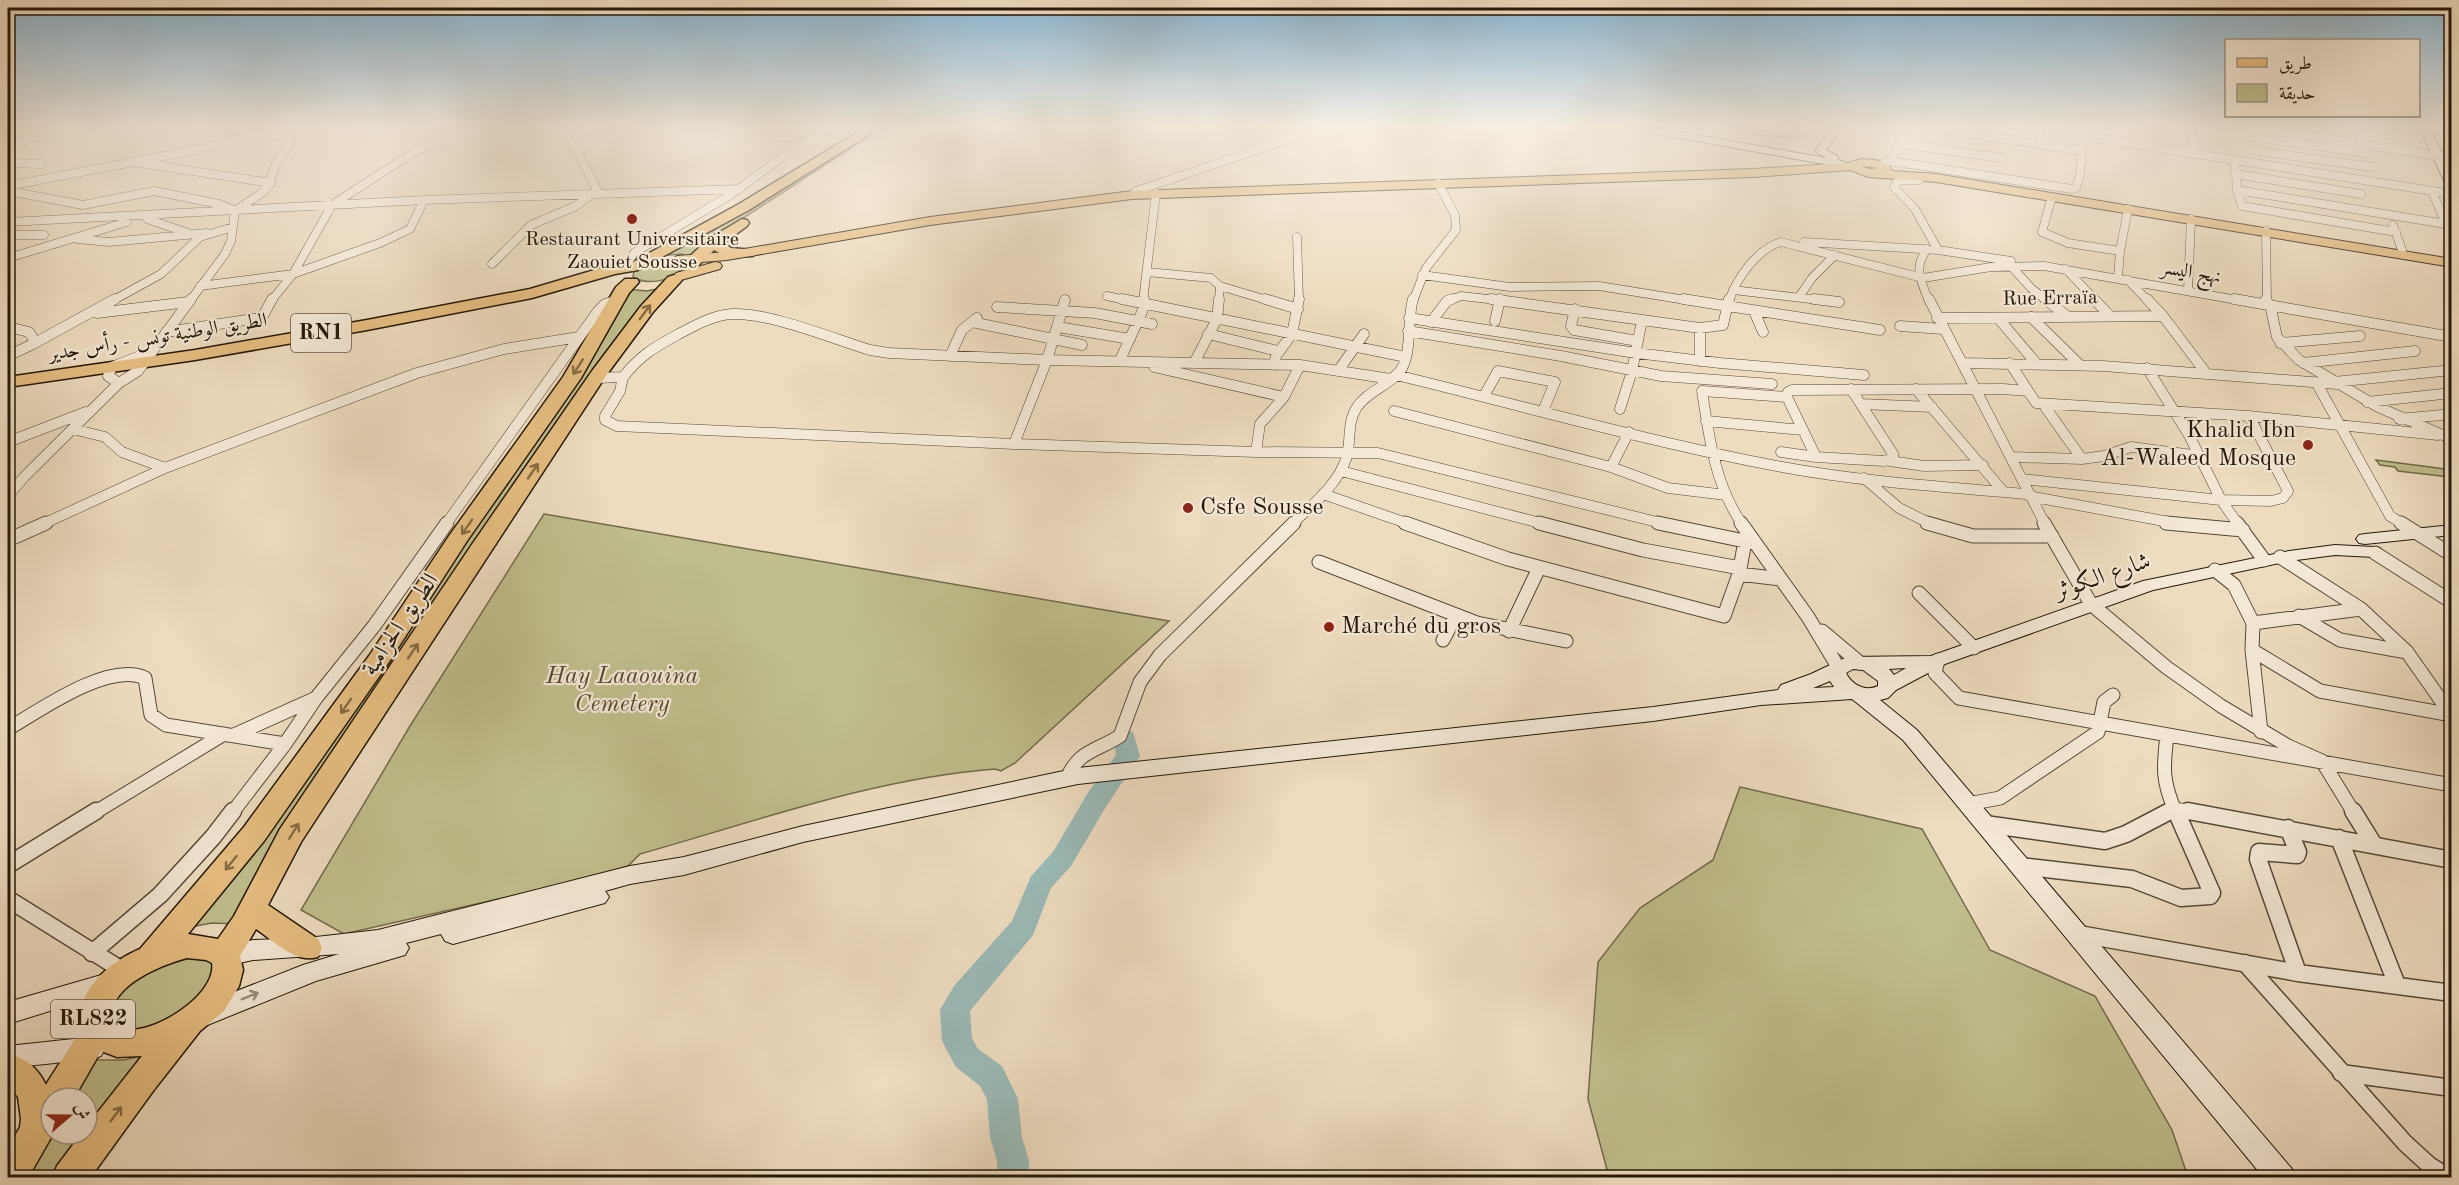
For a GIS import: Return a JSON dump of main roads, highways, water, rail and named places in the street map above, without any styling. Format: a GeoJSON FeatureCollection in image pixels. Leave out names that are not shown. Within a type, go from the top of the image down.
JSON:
{"type":"FeatureCollection","features":[{"type":"Feature","properties":{"kind":"highway"},"geometry":{"type":"LineString","coordinates":[[631,275],[784,182]]}},
{"type":"Feature","properties":{"kind":"highway","name":"الطريق الحزامية"},"geometry":{"type":"LineString","coordinates":[[69,1178],[141,1081],[217,996],[225,982],[228,970],[225,956],[290,836],[596,378],[647,309],[683,268],[717,240],[806,182]]}},
{"type":"Feature","properties":{"kind":"highway"},"geometry":{"type":"LineString","coordinates":[[717,240],[716,245],[722,250],[748,252]]}},
{"type":"Feature","properties":{"kind":"highway","name":"RN1"},"geometry":{"type":"LineString","coordinates":[[660,259],[683,268],[646,285],[631,275],[660,259]]}},
{"type":"Feature","properties":{"kind":"highway","name":"الطريق الوطنية تونس - رأس جدير"},"geometry":{"type":"LineString","coordinates":[[8,389],[113,375],[144,362],[509,298],[614,269],[631,275]]}},
{"type":"Feature","properties":{"kind":"highway","name":"الطريق الوطنية تونس - رأس جدير"},"geometry":{"type":"LineString","coordinates":[[144,362],[587,290],[631,275]]}},
{"type":"Feature","properties":{"kind":"highway","name":"الطريق الحزامية"},"geometry":{"type":"LineString","coordinates":[[152,956],[254,834],[370,672],[457,541],[572,378],[631,275]]}},
{"type":"Feature","properties":{"kind":"highway","name":"الطريق الوطنية تونس - رأس جدير"},"geometry":{"type":"LineString","coordinates":[[8,382],[113,375]]}},
{"type":"Feature","properties":{"kind":"highway"},"geometry":{"type":"LineString","coordinates":[[253,907],[261,917],[307,948]]}},
{"type":"Feature","properties":{"kind":"highway","name":"الطريق الحزامية"},"geometry":{"type":"LineString","coordinates":[[100,1041],[93,1019],[97,1007],[121,976],[152,956],[170,950],[195,946],[215,949],[225,956]]}},
{"type":"Feature","properties":{"kind":"highway","name":"الطريق الحزامية"},"geometry":{"type":"LineString","coordinates":[[65,1086],[100,1041],[154,1038],[193,1021]]}},
{"type":"Feature","properties":{"kind":"highway"},"geometry":{"type":"LineString","coordinates":[[8,1067],[21,1076],[33,1090],[39,1110]]}},
{"type":"Feature","properties":{"kind":"highway"},"geometry":{"type":"LineString","coordinates":[[9,1178],[39,1127]]}},
{"type":"Feature","properties":{"kind":"main road","name":"RN1"},"geometry":{"type":"LineString","coordinates":[[683,268],[748,252],[861,233],[1004,210],[1132,195],[1460,182]]}},
{"type":"Feature","properties":{"kind":"main road","name":"RN1"},"geometry":{"type":"LineString","coordinates":[[1957,182],[2043,194],[2128,211],[2266,231],[2451,263]]}},
{"type":"Feature","properties":{"kind":"main road","name":"RN1"},"geometry":{"type":"LineString","coordinates":[[1976,182],[2451,257]]}},
{"type":"Feature","properties":{"kind":"main road","name":"RN1"},"geometry":{"type":"LineString","coordinates":[[683,268],[714,266],[861,233]]}},
{"type":"Feature","properties":{"kind":"main road","name":"شارع الكوثر"},"geometry":{"type":"LineString","coordinates":[[1938,660],[2149,585],[2278,558],[2334,550],[2375,548],[2416,535],[2451,530]]}},
{"type":"Feature","properties":{"kind":"main road","name":"شارع الكوثر"},"geometry":{"type":"LineString","coordinates":[[2375,548],[2416,535]]}},
{"type":"Feature","properties":{"kind":"main road"},"geometry":{"type":"LineString","coordinates":[[1761,698],[1801,686],[1847,663],[1938,660]]}},
{"type":"Feature","properties":{"kind":"main road"},"geometry":{"type":"LineString","coordinates":[[225,956],[253,950],[307,948],[378,940],[630,875],[684,866],[803,834],[1073,777],[1653,714],[1761,698],[1856,692],[1872,695],[1938,660]]}},
{"type":"Feature","properties":{"kind":"main road"},"geometry":{"type":"LineString","coordinates":[[1863,663],[1880,671],[1888,681],[1888,687],[1910,735]]}},
{"type":"Feature","properties":{"kind":"main road"},"geometry":{"type":"LineString","coordinates":[[1837,668],[1836,673],[1841,683],[1856,692],[1910,735],[2282,1178]]}},
{"type":"Feature","properties":{"kind":"main road"},"geometry":{"type":"LineString","coordinates":[[193,1021],[343,962],[540,914],[631,887],[684,866]]}},
{"type":"Feature","properties":{"kind":"main road","name":"RL822"},"geometry":{"type":"LineString","coordinates":[[8,1013],[121,976]]}},
{"type":"Feature","properties":{"kind":"main road","name":"RL822"},"geometry":{"type":"LineString","coordinates":[[8,1057],[100,1041]]}},
{"type":"Feature","properties":{"kind":"waterway"},"geometry":{"type":"LineString","coordinates":[[1013,1178],[1013,1161],[1006,1137],[1002,1099],[991,1076],[967,1058],[957,1040],[955,1010],[964,995],[1023,927],[1040,883],[1062,859],[1098,798],[1128,756],[1125,738]]}},
{"type":"Feature","properties":{"kind":"place","name":"Restaurant Universitaire Zaouiet Sousse"},"geometry":{"type":"Point","coordinates":[632,219]}},
{"type":"Feature","properties":{"kind":"place","name":"Khalid Ibn Al-Waleed Mosque"},"geometry":{"type":"Point","coordinates":[2308,445]}},
{"type":"Feature","properties":{"kind":"place","name":"Csfe Sousse"},"geometry":{"type":"Point","coordinates":[1188,508]}},
{"type":"Feature","properties":{"kind":"place","name":"Marché du gros"},"geometry":{"type":"Point","coordinates":[1329,627]}},
{"type":"Feature","properties":{"kind":"park label","name":"Hay Laaouina Cemetery"},"geometry":{"type":"Point","coordinates":[622,691]}}]}
